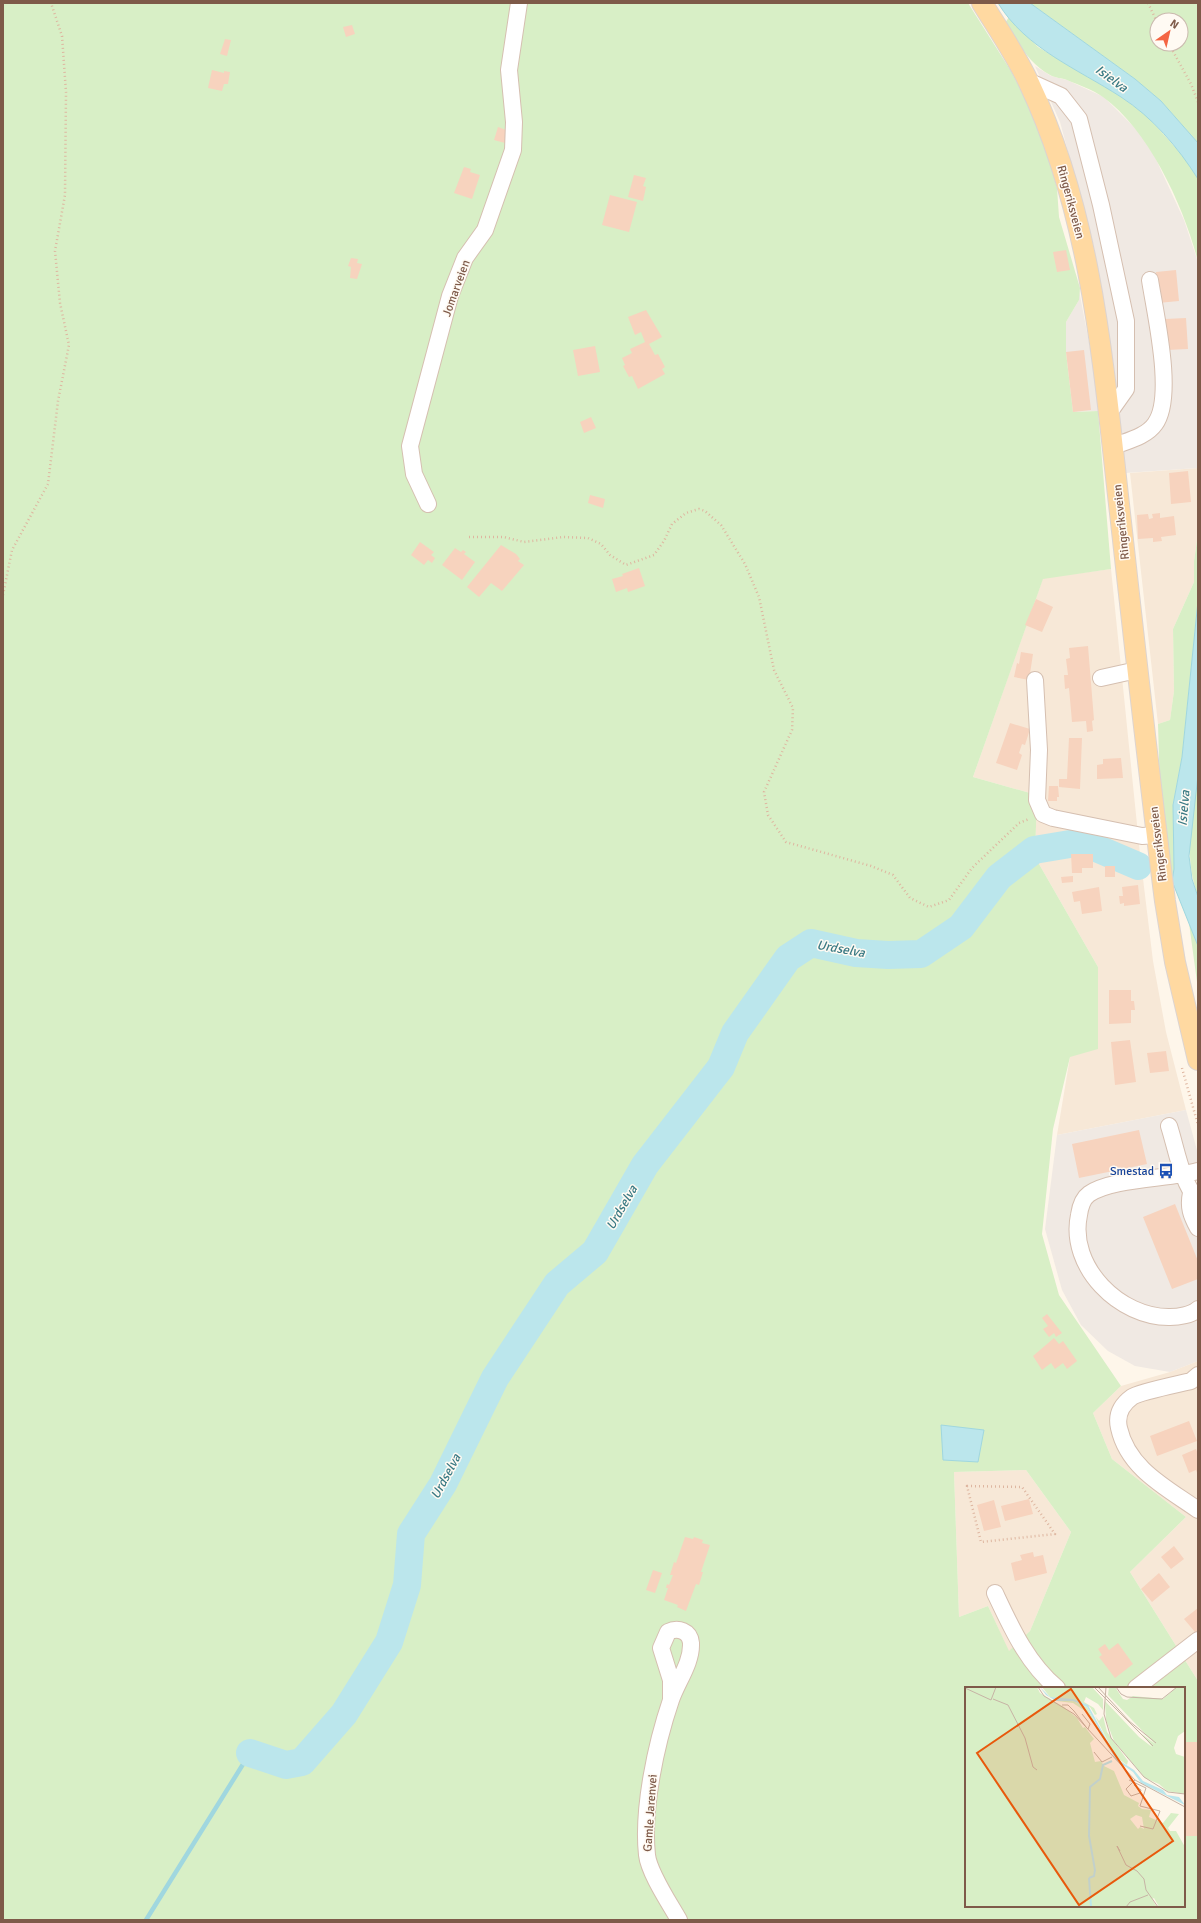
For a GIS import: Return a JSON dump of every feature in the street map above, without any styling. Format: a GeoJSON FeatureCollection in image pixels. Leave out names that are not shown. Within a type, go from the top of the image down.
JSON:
{"type":"FeatureCollection","features":[{"type":"Feature","properties":{"kind":"main road","name":"Ringeriksveien"},"geometry":{"type":"LineString","coordinates":[[982,3],[1028,81],[1057,151],[1079,225],[1091,284],[1109,413],[1157,835],[1174,954],[1193,1022],[1198,1060]]}},
{"type":"Feature","properties":{"kind":"street","name":"Jomarveien"},"geometry":{"type":"LineString","coordinates":[[428,504],[414,474],[410,446],[450,296],[465,258],[485,230],[513,150],[514,122],[508,70],[519,3]]}},
{"type":"Feature","properties":{"kind":"street"},"geometry":{"type":"LineString","coordinates":[[1028,81],[1061,96],[1079,119],[1101,205],[1126,321],[1126,390],[1109,413]]}},
{"type":"Feature","properties":{"kind":"street"},"geometry":{"type":"LineString","coordinates":[[1112,447],[1144,434],[1155,424],[1160,412],[1163,366],[1150,280]]}},
{"type":"Feature","properties":{"kind":"street"},"geometry":{"type":"LineString","coordinates":[[1101,678],[1138,670]]}},
{"type":"Feature","properties":{"kind":"street"},"geometry":{"type":"LineString","coordinates":[[1036,680],[1039,750],[1037,800],[1043,814],[1053,818],[1142,836],[1157,835]]}},
{"type":"Feature","properties":{"kind":"street"},"geometry":{"type":"LineString","coordinates":[[1169,1126],[1191,1173],[1194,1197],[1188,1204],[1190,1214],[1198,1228]]}},
{"type":"Feature","properties":{"kind":"street"},"geometry":{"type":"LineString","coordinates":[[1191,1173],[1104,1187],[1088,1194],[1081,1205],[1077,1225],[1081,1256],[1093,1277],[1113,1296],[1139,1312],[1157,1317],[1176,1317],[1195,1312],[1198,1309]]}},
{"type":"Feature","properties":{"kind":"street"},"geometry":{"type":"LineString","coordinates":[[1198,1375],[1191,1381],[1133,1395],[1122,1405],[1117,1420],[1121,1438],[1137,1465],[1198,1510]]}},
{"type":"Feature","properties":{"kind":"street"},"geometry":{"type":"LineString","coordinates":[[995,1593],[1016,1638],[1045,1678],[1056,1687]]}},
{"type":"Feature","properties":{"kind":"street"},"geometry":{"type":"LineString","coordinates":[[1137,1687],[1198,1640]]}},
{"type":"Feature","properties":{"kind":"street","name":"Gamle Jarenvei"},"geometry":{"type":"LineString","coordinates":[[671,1700],[653,1769],[648,1816],[647,1856],[657,1882],[679,1920]]}},
{"type":"Feature","properties":{"kind":"path"},"geometry":{"type":"LineString","coordinates":[[3,595],[12,550],[48,484],[58,401],[69,345],[60,303],[55,252],[65,195],[66,92],[62,36],[51,3]]}},
{"type":"Feature","properties":{"kind":"path"},"geometry":{"type":"LineString","coordinates":[[1173,52],[1191,84],[1198,102]]}},
{"type":"Feature","properties":{"kind":"path"},"geometry":{"type":"LineString","coordinates":[[469,537],[504,537],[524,542],[563,537],[588,538],[600,544],[610,555],[626,565],[654,554],[664,541],[672,524],[686,513],[699,509],[705,511],[721,525],[745,564],[759,597],[774,670],[793,708],[792,730],[764,792],[768,815],[786,842],[871,866],[893,875],[910,898],[929,908],[949,900],[972,868],[1019,823],[1043,814]]}},
{"type":"Feature","properties":{"kind":"path"},"geometry":{"type":"LineString","coordinates":[[967,1486],[1022,1487],[1055,1534],[981,1542],[967,1486]]}},
{"type":"Feature","properties":{"kind":"shaded area"},"geometry":{"type":"Polygon","coordinates":[[[1035,66],[1051,76],[1067,80],[1104,97],[1138,131],[1154,155],[1184,220],[1198,262],[1198,468],[1125,473],[1114,366],[1094,247],[1060,122],[1035,66]]]}},
{"type":"Feature","properties":{"kind":"shaded area"},"geometry":{"type":"Polygon","coordinates":[[[1079,290],[1095,374],[1098,411],[1073,412],[1066,352],[1066,322],[1079,300],[1079,290]]]}},
{"type":"Feature","properties":{"kind":"shaded area"},"geometry":{"type":"Polygon","coordinates":[[[1198,468],[1198,534],[1194,561],[1194,582],[1173,629],[1174,691],[1170,720],[1158,724],[1130,473],[1198,468]]]}},
{"type":"Feature","properties":{"kind":"shaded area"},"geometry":{"type":"Polygon","coordinates":[[[1111,569],[1140,854],[1153,961],[1166,1032],[1186,1110],[1057,1135],[1070,1057],[1098,967],[1035,857],[1037,795],[973,777],[1043,578],[1111,569]]]}},
{"type":"Feature","properties":{"kind":"shaded area"},"geometry":{"type":"Polygon","coordinates":[[[1186,1110],[1198,1154],[1198,1170],[1193,1182],[1198,1214],[1198,1361],[1170,1372],[1135,1366],[1108,1351],[1081,1325],[1062,1290],[1045,1229],[1057,1135],[1186,1110]]]}},
{"type":"Feature","properties":{"kind":"shaded area"},"geometry":{"type":"Polygon","coordinates":[[[1198,1361],[1198,1681],[1130,1572],[1186,1517],[1112,1459],[1093,1413],[1121,1386],[1170,1372],[1198,1361]]]}},
{"type":"Feature","properties":{"kind":"shaded area"},"geometry":{"type":"Polygon","coordinates":[[[1026,1470],[1071,1532],[1030,1631],[1009,1652],[988,1606],[959,1617],[954,1472],[1026,1470]]]}},
{"type":"Feature","properties":{"kind":"green space"},"geometry":{"type":"Polygon","coordinates":[[[3,3],[968,3],[1011,71],[1031,110],[1045,146],[1057,188],[1059,217],[1080,288],[1079,300],[1066,322],[1066,352],[1073,412],[1098,411],[1111,569],[1043,579],[973,777],[1037,795],[1035,857],[1098,967],[1098,1049],[1070,1057],[1053,1129],[1042,1234],[1059,1295],[1121,1386],[1093,1413],[1112,1459],[1186,1517],[1130,1572],[1198,1681],[1198,1920],[3,1920],[3,3]],[[1026,1470],[954,1472],[959,1617],[988,1606],[1009,1651],[1030,1631],[1071,1532],[1026,1470]]]}},
{"type":"Feature","properties":{"kind":"green space"},"geometry":{"type":"Polygon","coordinates":[[[1030,3],[1198,3],[1198,143],[1161,101],[1135,79],[1030,3]]]}},
{"type":"Feature","properties":{"kind":"green space"},"geometry":{"type":"Polygon","coordinates":[[[1009,17],[1038,47],[1122,97],[1148,117],[1184,157],[1198,179],[1198,262],[1184,218],[1174,195],[1150,150],[1135,129],[1120,111],[1103,97],[1065,79],[1052,76],[1036,65],[1024,52],[1005,23],[1009,17]]]}},
{"type":"Feature","properties":{"kind":"green space"},"geometry":{"type":"Polygon","coordinates":[[[1198,534],[1198,601],[1182,757],[1173,805],[1174,869],[1172,881],[1160,793],[1158,724],[1170,720],[1174,691],[1173,629],[1194,582],[1194,561],[1198,534]]]}},
{"type":"Feature","properties":{"kind":"green space"},"geometry":{"type":"Polygon","coordinates":[[[1198,775],[1198,897],[1193,881],[1191,866],[1190,836],[1198,775]]]}},
{"type":"Feature","properties":{"kind":"green space"},"geometry":{"type":"Polygon","coordinates":[[[1189,923],[1198,946],[1198,985],[1197,982],[1189,923]]]}},
{"type":"Feature","properties":{"kind":"water","name":"Isielva"},"geometry":{"type":"Polygon","coordinates":[[[998,3],[1030,3],[1135,79],[1161,101],[1198,143],[1198,179],[1173,144],[1154,123],[1121,97],[1038,46],[1023,33],[998,3]]]}},
{"type":"Feature","properties":{"kind":"water","name":"Isielva"},"geometry":{"type":"Polygon","coordinates":[[[1198,601],[1198,775],[1189,856],[1192,879],[1198,897],[1198,946],[1172,881],[1174,869],[1173,805],[1182,757],[1198,601]]]}},
{"type":"Feature","properties":{"kind":"water"},"geometry":{"type":"Polygon","coordinates":[[[941,1425],[984,1430],[978,1462],[943,1460],[941,1425]]]}},
{"type":"Feature","properties":{"kind":"building"},"geometry":{"type":"Polygon","coordinates":[[[352,25],[355,34],[346,37],[343,27],[352,25]]]}},
{"type":"Feature","properties":{"kind":"building"},"geometry":{"type":"Polygon","coordinates":[[[225,39],[231,40],[227,56],[220,54],[225,39]]]}},
{"type":"Feature","properties":{"kind":"building"},"geometry":{"type":"Polygon","coordinates":[[[212,70],[224,73],[224,71],[230,72],[228,84],[224,84],[222,91],[208,88],[212,70]]]}},
{"type":"Feature","properties":{"kind":"building"},"geometry":{"type":"Polygon","coordinates":[[[498,127],[509,131],[505,143],[494,140],[498,127]]]}},
{"type":"Feature","properties":{"kind":"building"},"geometry":{"type":"Polygon","coordinates":[[[464,167],[471,169],[470,172],[480,175],[472,199],[454,193],[464,167]]]}},
{"type":"Feature","properties":{"kind":"building"},"geometry":{"type":"Polygon","coordinates":[[[634,175],[646,178],[643,186],[646,187],[643,201],[628,197],[634,175]]]}},
{"type":"Feature","properties":{"kind":"building"},"geometry":{"type":"Polygon","coordinates":[[[610,195],[637,202],[629,232],[602,225],[610,195]]]}},
{"type":"Feature","properties":{"kind":"building"},"geometry":{"type":"Polygon","coordinates":[[[1066,250],[1070,270],[1057,272],[1053,252],[1066,250]]]}},
{"type":"Feature","properties":{"kind":"building"},"geometry":{"type":"Polygon","coordinates":[[[351,258],[358,259],[357,263],[362,264],[357,279],[350,278],[351,267],[348,266],[351,258]]]}},
{"type":"Feature","properties":{"kind":"building"},"geometry":{"type":"Polygon","coordinates":[[[1176,270],[1179,301],[1158,303],[1156,272],[1176,270]]]}},
{"type":"Feature","properties":{"kind":"building"},"geometry":{"type":"Polygon","coordinates":[[[646,310],[662,337],[649,344],[655,355],[658,354],[665,367],[662,369],[665,374],[638,389],[632,376],[629,377],[623,366],[625,365],[622,358],[632,353],[630,349],[645,342],[641,332],[635,335],[628,317],[646,310]]]}},
{"type":"Feature","properties":{"kind":"building"},"geometry":{"type":"Polygon","coordinates":[[[1186,318],[1188,349],[1167,350],[1165,319],[1186,318]]]}},
{"type":"Feature","properties":{"kind":"building"},"geometry":{"type":"Polygon","coordinates":[[[595,346],[600,372],[578,376],[573,350],[595,346]]]}},
{"type":"Feature","properties":{"kind":"building"},"geometry":{"type":"Polygon","coordinates":[[[1084,350],[1091,410],[1073,412],[1066,352],[1084,350]]]}},
{"type":"Feature","properties":{"kind":"building"},"geometry":{"type":"Polygon","coordinates":[[[591,417],[596,428],[584,433],[580,422],[591,417]]]}},
{"type":"Feature","properties":{"kind":"building"},"geometry":{"type":"Polygon","coordinates":[[[1188,471],[1191,502],[1171,504],[1169,473],[1188,471]]]}},
{"type":"Feature","properties":{"kind":"building"},"geometry":{"type":"Polygon","coordinates":[[[590,495],[605,499],[603,508],[588,503],[590,495]]]}},
{"type":"Feature","properties":{"kind":"building"},"geometry":{"type":"Polygon","coordinates":[[[1160,513],[1160,518],[1174,516],[1176,535],[1161,537],[1162,541],[1153,542],[1153,538],[1138,539],[1137,515],[1148,514],[1149,519],[1153,518],[1152,514],[1160,513]]]}},
{"type":"Feature","properties":{"kind":"building"},"geometry":{"type":"Polygon","coordinates":[[[420,542],[434,552],[431,555],[435,558],[432,563],[428,560],[424,565],[411,555],[420,542]]]}},
{"type":"Feature","properties":{"kind":"building"},"geometry":{"type":"Polygon","coordinates":[[[501,545],[516,554],[520,559],[518,561],[524,565],[502,591],[491,583],[479,597],[467,587],[501,545]]]}},
{"type":"Feature","properties":{"kind":"building"},"geometry":{"type":"Polygon","coordinates":[[[455,548],[461,552],[463,550],[466,552],[464,554],[475,562],[462,580],[442,565],[455,548]]]}},
{"type":"Feature","properties":{"kind":"building"},"geometry":{"type":"Polygon","coordinates":[[[639,568],[645,586],[628,592],[627,588],[616,592],[612,579],[623,576],[622,574],[639,568]]]}},
{"type":"Feature","properties":{"kind":"building"},"geometry":{"type":"Polygon","coordinates":[[[1036,599],[1053,607],[1042,632],[1025,625],[1036,599]]]}},
{"type":"Feature","properties":{"kind":"building"},"geometry":{"type":"Polygon","coordinates":[[[1088,646],[1094,720],[1092,721],[1093,731],[1087,732],[1086,721],[1072,722],[1069,688],[1065,689],[1064,675],[1068,675],[1066,659],[1070,658],[1069,648],[1088,646]]]}},
{"type":"Feature","properties":{"kind":"building"},"geometry":{"type":"Polygon","coordinates":[[[1021,652],[1033,654],[1029,680],[1014,677],[1017,663],[1019,664],[1021,652]]]}},
{"type":"Feature","properties":{"kind":"building"},"geometry":{"type":"Polygon","coordinates":[[[1010,723],[1030,729],[1025,745],[1022,744],[1019,753],[1022,755],[1017,770],[996,763],[1010,723]]]}},
{"type":"Feature","properties":{"kind":"building"},"geometry":{"type":"Polygon","coordinates":[[[1069,738],[1082,738],[1080,789],[1059,787],[1059,779],[1067,779],[1069,738]]]}},
{"type":"Feature","properties":{"kind":"building"},"geometry":{"type":"Polygon","coordinates":[[[1121,758],[1123,778],[1097,779],[1097,765],[1103,764],[1103,759],[1121,758]]]}},
{"type":"Feature","properties":{"kind":"building"},"geometry":{"type":"Polygon","coordinates":[[[1049,786],[1058,786],[1059,797],[1057,797],[1057,801],[1048,801],[1049,786]]]}},
{"type":"Feature","properties":{"kind":"building"},"geometry":{"type":"Polygon","coordinates":[[[1071,854],[1093,854],[1093,868],[1082,868],[1082,873],[1072,873],[1071,854]]]}},
{"type":"Feature","properties":{"kind":"building"},"geometry":{"type":"Polygon","coordinates":[[[1105,866],[1115,866],[1115,877],[1105,877],[1105,866]]]}},
{"type":"Feature","properties":{"kind":"building"},"geometry":{"type":"Polygon","coordinates":[[[1073,876],[1073,882],[1062,883],[1061,877],[1073,876]]]}},
{"type":"Feature","properties":{"kind":"building"},"geometry":{"type":"Polygon","coordinates":[[[1138,885],[1140,904],[1124,906],[1124,903],[1120,904],[1119,896],[1123,896],[1122,887],[1138,885]]]}},
{"type":"Feature","properties":{"kind":"building"},"geometry":{"type":"Polygon","coordinates":[[[1099,887],[1102,911],[1082,914],[1080,901],[1074,902],[1072,892],[1099,887]]]}},
{"type":"Feature","properties":{"kind":"building"},"geometry":{"type":"Polygon","coordinates":[[[1109,990],[1131,990],[1131,1001],[1134,1001],[1135,1010],[1131,1010],[1131,1023],[1109,1024],[1109,990]]]}},
{"type":"Feature","properties":{"kind":"building"},"geometry":{"type":"Polygon","coordinates":[[[1130,1040],[1136,1082],[1115,1085],[1111,1042],[1130,1040]]]}},
{"type":"Feature","properties":{"kind":"building"},"geometry":{"type":"Polygon","coordinates":[[[1166,1051],[1169,1071],[1150,1073],[1147,1053],[1166,1051]]]}},
{"type":"Feature","properties":{"kind":"building"},"geometry":{"type":"Polygon","coordinates":[[[1139,1130],[1147,1164],[1079,1178],[1072,1144],[1139,1130]]]}},
{"type":"Feature","properties":{"kind":"building"},"geometry":{"type":"Polygon","coordinates":[[[1175,1204],[1198,1261],[1198,1279],[1172,1289],[1143,1217],[1175,1204]]]}},
{"type":"Feature","properties":{"kind":"building"},"geometry":{"type":"Polygon","coordinates":[[[1047,1314],[1062,1333],[1056,1337],[1054,1333],[1049,1337],[1043,1329],[1048,1326],[1042,1318],[1047,1314]]]}},
{"type":"Feature","properties":{"kind":"building"},"geometry":{"type":"Polygon","coordinates":[[[1054,1338],[1059,1344],[1063,1341],[1077,1361],[1067,1369],[1063,1363],[1055,1369],[1051,1363],[1042,1370],[1033,1356],[1054,1338]]]}},
{"type":"Feature","properties":{"kind":"building"},"geometry":{"type":"Polygon","coordinates":[[[1189,1421],[1197,1441],[1157,1456],[1150,1436],[1189,1421]]]}},
{"type":"Feature","properties":{"kind":"building"},"geometry":{"type":"Polygon","coordinates":[[[1196,1449],[1198,1454],[1198,1475],[1196,1470],[1189,1473],[1182,1455],[1196,1449]]]}},
{"type":"Feature","properties":{"kind":"building"},"geometry":{"type":"Polygon","coordinates":[[[1029,1499],[1033,1514],[1005,1521],[1001,1506],[1029,1499]]]}},
{"type":"Feature","properties":{"kind":"building"},"geometry":{"type":"Polygon","coordinates":[[[994,1500],[1001,1527],[984,1531],[977,1505],[994,1500]]]}},
{"type":"Feature","properties":{"kind":"building"},"geometry":{"type":"Polygon","coordinates":[[[685,1537],[693,1539],[694,1537],[703,1540],[702,1543],[710,1545],[701,1572],[703,1572],[699,1585],[696,1584],[686,1611],[677,1607],[678,1605],[664,1600],[668,1588],[666,1588],[667,1584],[669,1585],[673,1575],[670,1575],[674,1562],[676,1563],[685,1537]]]}},
{"type":"Feature","properties":{"kind":"building"},"geometry":{"type":"Polygon","coordinates":[[[1174,1546],[1184,1559],[1171,1569],[1161,1557],[1174,1546]]]}},
{"type":"Feature","properties":{"kind":"building"},"geometry":{"type":"Polygon","coordinates":[[[1033,1552],[1034,1557],[1043,1555],[1047,1573],[1015,1581],[1011,1563],[1022,1560],[1020,1555],[1033,1552]]]}},
{"type":"Feature","properties":{"kind":"building"},"geometry":{"type":"Polygon","coordinates":[[[653,1570],[662,1573],[655,1593],[646,1590],[653,1570]]]}},
{"type":"Feature","properties":{"kind":"building"},"geometry":{"type":"Polygon","coordinates":[[[1159,1573],[1170,1587],[1152,1602],[1141,1589],[1159,1573]]]}},
{"type":"Feature","properties":{"kind":"building"},"geometry":{"type":"Polygon","coordinates":[[[1198,1608],[1198,1630],[1195,1632],[1184,1619],[1198,1608]]]}},
{"type":"Feature","properties":{"kind":"building"},"geometry":{"type":"Polygon","coordinates":[[[1118,1643],[1133,1664],[1115,1678],[1099,1657],[1102,1655],[1098,1649],[1105,1644],[1109,1650],[1118,1643]]]}},
{"type":"Feature","properties":{"kind":"building"},"geometry":{"type":"Polygon","coordinates":[[[1185,1742],[1198,1742],[1198,1836],[1185,1836],[1185,1742]]]}},
{"type":"Feature","properties":{"kind":"waterway","name":"Urdselva"},"geometry":{"type":"LineString","coordinates":[[250,1753],[286,1765],[302,1762],[344,1714],[389,1642],[407,1585],[411,1534],[443,1484],[495,1378],[557,1284],[595,1252],[645,1165],[721,1067],[735,1033],[788,958],[811,943],[856,953],[888,955],[921,954],[961,927],[999,877],[1034,850],[1082,842],[1138,866]]}},
{"type":"Feature","properties":{"kind":"waterway"},"geometry":{"type":"LineString","coordinates":[[146,1920],[250,1753]]}},
{"type":"Feature","properties":{"kind":"place","name":"Smestad"},"geometry":{"type":"Point","coordinates":[1166,1171]}}]}
